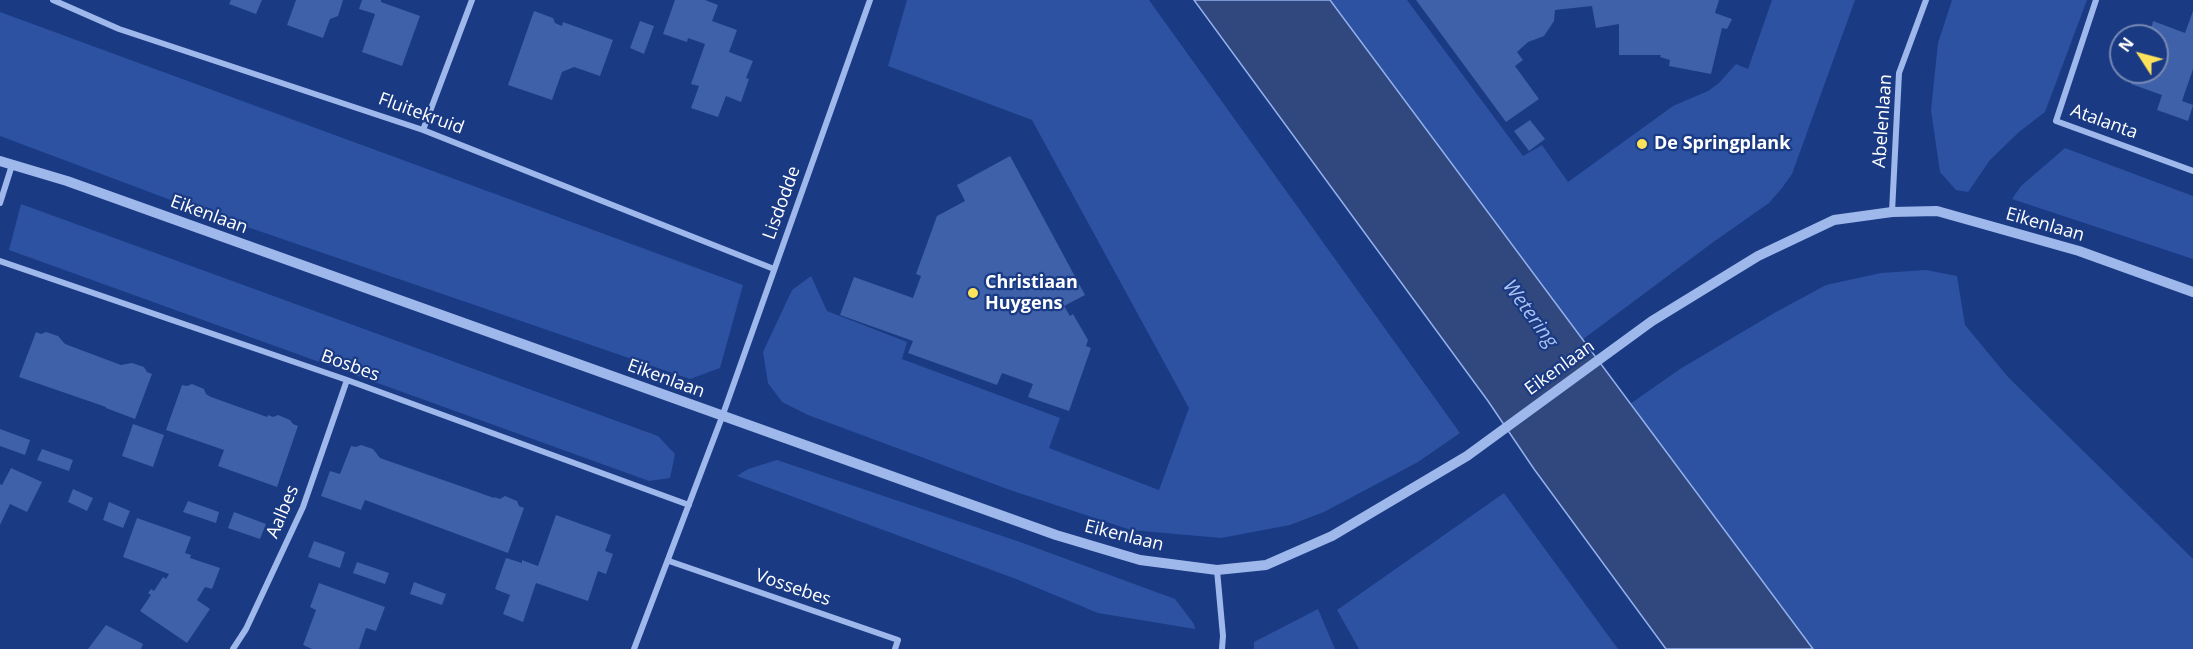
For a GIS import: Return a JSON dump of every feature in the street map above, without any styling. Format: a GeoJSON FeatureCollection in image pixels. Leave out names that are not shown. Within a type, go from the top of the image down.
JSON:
{"type":"FeatureCollection","features":[{"type":"Feature","properties":{"kind":"street","name":"Fluitekruid"},"geometry":{"type":"LineString","coordinates":[[53,0],[119,29],[423,129],[774,269]]}},
{"type":"Feature","properties":{"kind":"street"},"geometry":{"type":"LineString","coordinates":[[74,8],[77,0]]}},
{"type":"Feature","properties":{"kind":"street"},"geometry":{"type":"LineString","coordinates":[[423,129],[472,0]]}},
{"type":"Feature","properties":{"kind":"street","name":"Lisdodde"},"geometry":{"type":"LineString","coordinates":[[722,417],[870,0]]}},
{"type":"Feature","properties":{"kind":"street","name":"Abelenlaan"},"geometry":{"type":"LineString","coordinates":[[1892,212],[1899,73],[1926,0]]}},
{"type":"Feature","properties":{"kind":"street","name":"Atalanta"},"geometry":{"type":"LineString","coordinates":[[2096,0],[2056,121],[2193,171]]}},
{"type":"Feature","properties":{"kind":"street","name":"Eikenlaan"},"geometry":{"type":"LineString","coordinates":[[0,161],[68,181],[1056,535],[1140,560],[1217,570],[1266,565],[1332,536],[1467,456],[1652,321],[1758,256],[1834,220],[1892,212],[1937,211],[2079,251],[2193,292]]}},
{"type":"Feature","properties":{"kind":"street"},"geometry":{"type":"LineString","coordinates":[[0,203],[12,165]]}},
{"type":"Feature","properties":{"kind":"street","name":"Bosbes"},"geometry":{"type":"LineString","coordinates":[[0,261],[347,380],[688,505]]}},
{"type":"Feature","properties":{"kind":"street","name":"Aalbes"},"geometry":{"type":"LineString","coordinates":[[233,649],[246,629],[303,507],[347,380]]}},
{"type":"Feature","properties":{"kind":"street"},"geometry":{"type":"LineString","coordinates":[[634,649],[722,417]]}},
{"type":"Feature","properties":{"kind":"street","name":"Vossebes"},"geometry":{"type":"LineString","coordinates":[[669,561],[898,640],[895,649]]}},
{"type":"Feature","properties":{"kind":"street"},"geometry":{"type":"LineString","coordinates":[[1217,570],[1223,636],[1222,649]]}},
{"type":"Feature","properties":{"kind":"shaded area"},"geometry":{"type":"Polygon","coordinates":[[[907,0],[1149,0],[1460,433],[1418,462],[1324,512],[1290,525],[1221,538],[1131,530],[1010,490],[808,415],[782,402],[768,383],[763,352],[792,290],[811,276],[827,311],[907,342],[902,359],[1060,418],[1049,448],[1159,490],[1189,408],[1032,120],[888,66],[907,0]]]}},
{"type":"Feature","properties":{"kind":"shaded area"},"geometry":{"type":"Polygon","coordinates":[[[1330,0],[1407,0],[1523,156],[1542,145],[1568,182],[1673,106],[1708,91],[1719,83],[1736,64],[1748,69],[1772,0],[1855,0],[1792,174],[1782,188],[1769,203],[1582,340],[1330,0]]]}},
{"type":"Feature","properties":{"kind":"shaded area"},"geometry":{"type":"Polygon","coordinates":[[[1952,0],[2087,0],[2045,112],[2019,132],[1990,160],[1968,192],[1956,190],[1940,172],[1931,110],[1938,43],[1952,0]]]}},
{"type":"Feature","properties":{"kind":"shaded area"},"geometry":{"type":"Polygon","coordinates":[[[0,12],[743,285],[720,368],[690,379],[192,208],[0,136],[0,12]]]}},
{"type":"Feature","properties":{"kind":"shaded area"},"geometry":{"type":"Polygon","coordinates":[[[2065,148],[2193,196],[2193,259],[2012,199],[2021,186],[2065,148]]]}},
{"type":"Feature","properties":{"kind":"shaded area"},"geometry":{"type":"Polygon","coordinates":[[[21,204],[658,436],[675,454],[670,478],[649,481],[9,250],[21,204]]]}},
{"type":"Feature","properties":{"kind":"shaded area"},"geometry":{"type":"Polygon","coordinates":[[[1926,270],[1957,276],[1965,325],[2008,377],[2193,559],[2193,649],[1813,649],[1630,404],[1680,369],[1826,285],[1881,273],[1926,270]]]}},
{"type":"Feature","properties":{"kind":"shaded area"},"geometry":{"type":"Polygon","coordinates":[[[777,460],[1023,543],[1175,599],[1194,624],[1195,629],[1098,613],[1016,579],[737,476],[748,469],[777,460]]]}},
{"type":"Feature","properties":{"kind":"shaded area"},"geometry":{"type":"Polygon","coordinates":[[[1504,493],[1618,649],[1359,649],[1337,610],[1504,493]]]}},
{"type":"Feature","properties":{"kind":"shaded area"},"geometry":{"type":"Polygon","coordinates":[[[1318,609],[1335,649],[1254,649],[1254,642],[1318,609]]]}},
{"type":"Feature","properties":{"kind":"water","name":"Wetering"},"geometry":{"type":"Polygon","coordinates":[[[1194,0],[1330,0],[1813,649],[1666,649],[1534,469],[1488,401],[1194,0]]]}},
{"type":"Feature","properties":{"kind":"building"},"geometry":{"type":"Polygon","coordinates":[[[231,0],[262,0],[256,14],[229,4],[231,0]]]}},
{"type":"Feature","properties":{"kind":"building"},"geometry":{"type":"Polygon","coordinates":[[[296,0],[343,0],[338,16],[330,19],[323,38],[287,25],[296,0]]]}},
{"type":"Feature","properties":{"kind":"building"},"geometry":{"type":"Polygon","coordinates":[[[362,0],[381,0],[381,2],[420,16],[402,66],[362,52],[375,14],[359,9],[362,0]]]}},
{"type":"Feature","properties":{"kind":"building"},"geometry":{"type":"Polygon","coordinates":[[[675,0],[705,0],[718,5],[712,21],[737,30],[729,52],[753,61],[746,78],[749,79],[741,102],[726,96],[718,117],[691,108],[699,86],[691,84],[705,44],[688,38],[687,42],[663,34],[675,0]]]}},
{"type":"Feature","properties":{"kind":"building"},"geometry":{"type":"Polygon","coordinates":[[[1416,0],[1719,0],[1715,13],[1732,19],[1727,29],[1722,28],[1711,74],[1669,66],[1670,60],[1660,57],[1661,55],[1619,55],[1619,24],[1596,28],[1592,6],[1555,10],[1554,21],[1544,36],[1528,42],[1517,52],[1523,60],[1515,66],[1539,99],[1506,122],[1416,0]]]}},
{"type":"Feature","properties":{"kind":"building"},"geometry":{"type":"Polygon","coordinates":[[[534,11],[553,18],[555,23],[562,26],[563,22],[613,40],[600,76],[574,67],[562,72],[552,100],[508,85],[534,11]]]}},
{"type":"Feature","properties":{"kind":"building"},"geometry":{"type":"Polygon","coordinates":[[[2193,11],[2193,69],[2182,101],[2193,105],[2188,121],[2157,110],[2162,95],[2131,84],[2169,84],[2169,27],[2185,33],[2193,11]]]}},
{"type":"Feature","properties":{"kind":"building"},"geometry":{"type":"Polygon","coordinates":[[[640,21],[654,26],[644,54],[630,48],[640,21]]]}},
{"type":"Feature","properties":{"kind":"building"},"geometry":{"type":"Polygon","coordinates":[[[1530,120],[1545,139],[1529,151],[1514,131],[1530,120]]]}},
{"type":"Feature","properties":{"kind":"building"},"geometry":{"type":"Polygon","coordinates":[[[1010,156],[1085,295],[1064,306],[1070,316],[1073,314],[1088,340],[1086,346],[1091,348],[1069,411],[1028,397],[1033,384],[1002,373],[997,385],[908,353],[913,341],[840,315],[854,277],[913,298],[921,276],[916,274],[937,216],[965,201],[957,185],[1010,156]]]}},
{"type":"Feature","properties":{"kind":"building"},"geometry":{"type":"Polygon","coordinates":[[[36,332],[58,336],[65,344],[121,365],[132,363],[144,367],[152,374],[135,419],[19,377],[36,332]]]}},
{"type":"Feature","properties":{"kind":"building"},"geometry":{"type":"Polygon","coordinates":[[[192,384],[204,389],[211,397],[267,417],[278,415],[298,426],[277,487],[218,466],[224,450],[166,430],[182,385],[192,384]]]}},
{"type":"Feature","properties":{"kind":"building"},"geometry":{"type":"Polygon","coordinates":[[[133,424],[164,435],[153,467],[122,456],[133,424]]]}},
{"type":"Feature","properties":{"kind":"building"},"geometry":{"type":"Polygon","coordinates":[[[0,429],[30,440],[25,455],[0,446],[0,429]]]}},
{"type":"Feature","properties":{"kind":"building"},"geometry":{"type":"Polygon","coordinates":[[[361,445],[373,449],[380,458],[494,498],[500,499],[505,496],[517,501],[519,506],[524,508],[508,553],[365,500],[361,510],[321,496],[330,471],[340,474],[351,446],[361,445]]]}},
{"type":"Feature","properties":{"kind":"building"},"geometry":{"type":"Polygon","coordinates":[[[42,449],[73,460],[69,471],[37,460],[42,449]]]}},
{"type":"Feature","properties":{"kind":"building"},"geometry":{"type":"Polygon","coordinates":[[[11,468],[42,482],[27,512],[10,504],[0,525],[0,484],[2,485],[11,468]]]}},
{"type":"Feature","properties":{"kind":"building"},"geometry":{"type":"Polygon","coordinates":[[[73,489],[93,498],[87,511],[68,502],[73,489]]]}},
{"type":"Feature","properties":{"kind":"building"},"geometry":{"type":"Polygon","coordinates":[[[188,501],[219,512],[216,523],[183,512],[188,501]]]}},
{"type":"Feature","properties":{"kind":"building"},"geometry":{"type":"Polygon","coordinates":[[[109,502],[130,511],[123,528],[103,520],[109,502]]]}},
{"type":"Feature","properties":{"kind":"building"},"geometry":{"type":"Polygon","coordinates":[[[234,512],[266,524],[260,539],[228,528],[234,512]]]}},
{"type":"Feature","properties":{"kind":"building"},"geometry":{"type":"Polygon","coordinates":[[[556,515],[611,535],[605,551],[613,554],[606,574],[598,571],[588,601],[536,583],[523,622],[503,614],[510,595],[495,589],[506,558],[522,563],[522,560],[538,566],[556,515]]]}},
{"type":"Feature","properties":{"kind":"building"},"geometry":{"type":"Polygon","coordinates":[[[137,518],[191,537],[185,553],[191,555],[190,558],[220,568],[212,589],[205,587],[197,600],[210,609],[187,643],[140,611],[151,595],[148,593],[151,589],[154,591],[163,577],[166,579],[169,574],[123,557],[137,518]]]}},
{"type":"Feature","properties":{"kind":"building"},"geometry":{"type":"Polygon","coordinates":[[[314,541],[345,552],[340,568],[308,557],[314,541]]]}},
{"type":"Feature","properties":{"kind":"building"},"geometry":{"type":"Polygon","coordinates":[[[357,562],[389,573],[385,584],[353,573],[357,562]]]}},
{"type":"Feature","properties":{"kind":"building"},"geometry":{"type":"Polygon","coordinates":[[[414,582],[446,594],[442,605],[410,594],[414,582]]]}},
{"type":"Feature","properties":{"kind":"building"},"geometry":{"type":"Polygon","coordinates":[[[319,583],[385,607],[376,631],[366,628],[359,649],[312,649],[303,645],[316,610],[310,607],[319,583]]]}},
{"type":"Feature","properties":{"kind":"building"},"geometry":{"type":"Polygon","coordinates":[[[106,625],[143,644],[141,649],[88,649],[106,625]]]}},
{"type":"Feature","properties":{"kind":"place","name":"De Springplank"},"geometry":{"type":"Point","coordinates":[1642,144]}},
{"type":"Feature","properties":{"kind":"place","name":"Christiaan Huygens"},"geometry":{"type":"Point","coordinates":[973,293]}}]}
